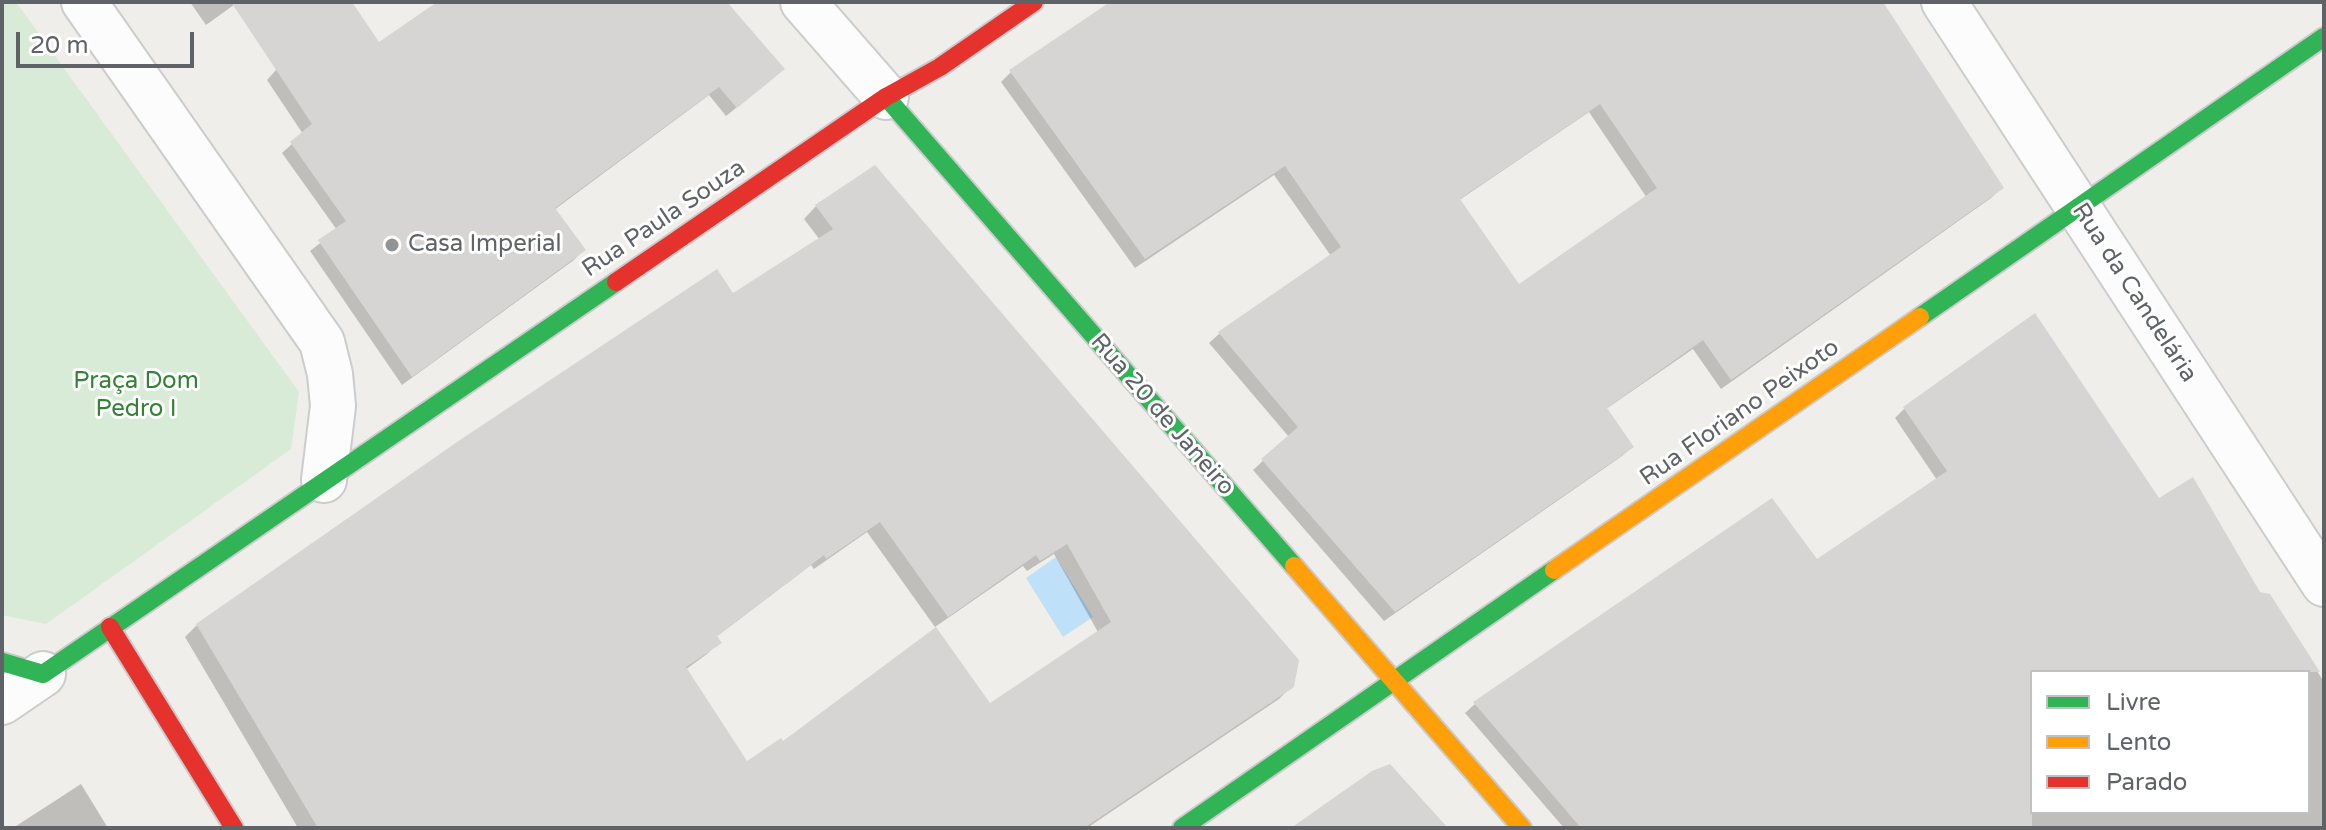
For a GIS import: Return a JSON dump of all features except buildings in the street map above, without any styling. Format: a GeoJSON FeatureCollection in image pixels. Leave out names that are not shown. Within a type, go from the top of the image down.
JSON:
{"type":"FeatureCollection","features":[{"type":"Feature","properties":{"kind":"main road","name":"Rua Paula Souza"},"geometry":{"type":"LineString","coordinates":[[324,480],[886,97],[940,67],[1034,2]]}},
{"type":"Feature","properties":{"kind":"main road","name":"Rua Floriano Peixoto"},"geometry":{"type":"LineString","coordinates":[[1182,828],[2324,37]]}},
{"type":"Feature","properties":{"kind":"main road","name":"Rua 20 de Janeiro"},"geometry":{"type":"LineString","coordinates":[[886,97],[1522,828]]}},
{"type":"Feature","properties":{"kind":"main road"},"geometry":{"type":"LineString","coordinates":[[2,662],[43,674],[324,480]]}},
{"type":"Feature","properties":{"kind":"main road"},"geometry":{"type":"LineString","coordinates":[[110,627],[234,828]]}},
{"type":"Feature","properties":{"kind":"street"},"geometry":{"type":"LineString","coordinates":[[84,2],[322,342],[330,374],[333,406],[324,480]]}},
{"type":"Feature","properties":{"kind":"street","name":"Rua 20 de Janeiro"},"geometry":{"type":"LineString","coordinates":[[803,2],[886,97]]}},
{"type":"Feature","properties":{"kind":"street","name":"Rua da Candelária"},"geometry":{"type":"LineString","coordinates":[[1944,2],[2324,584]]}},
{"type":"Feature","properties":{"kind":"street"},"geometry":{"type":"LineString","coordinates":[[2,702],[43,674]]}},
{"type":"Feature","properties":{"kind":"green space","name":"Praça Dom Pedro I"},"geometry":{"type":"Polygon","coordinates":[[[2,2],[16,2],[299,392],[291,449],[46,624],[2,615],[2,2]]]}},
{"type":"Feature","properties":{"kind":"water"},"geometry":{"type":"Polygon","coordinates":[[[1056,557],[1093,617],[1063,637],[1026,578],[1056,557]]]}},
{"type":"Feature","properties":{"kind":"traffic: fast"},"geometry":{"type":"LineString","coordinates":[[1920,317],[2324,37]]}},
{"type":"Feature","properties":{"kind":"traffic: fast"},"geometry":{"type":"LineString","coordinates":[[886,97],[1294,566]]}},
{"type":"Feature","properties":{"kind":"traffic: fast"},"geometry":{"type":"LineString","coordinates":[[2,662],[43,674],[616,282]]}},
{"type":"Feature","properties":{"kind":"traffic: fast"},"geometry":{"type":"LineString","coordinates":[[1182,828],[1554,570]]}},
{"type":"Feature","properties":{"kind":"traffic: slow"},"geometry":{"type":"LineString","coordinates":[[1554,570],[1920,317]]}},
{"type":"Feature","properties":{"kind":"traffic: slow"},"geometry":{"type":"LineString","coordinates":[[1294,566],[1522,828]]}},
{"type":"Feature","properties":{"kind":"traffic: jam"},"geometry":{"type":"LineString","coordinates":[[616,282],[886,97],[940,67],[1034,2]]}},
{"type":"Feature","properties":{"kind":"traffic: jam"},"geometry":{"type":"LineString","coordinates":[[110,627],[234,828]]}},
{"type":"Feature","properties":{"kind":"place","name":"Casa Imperial"},"geometry":{"type":"Point","coordinates":[392,245]}}]}
